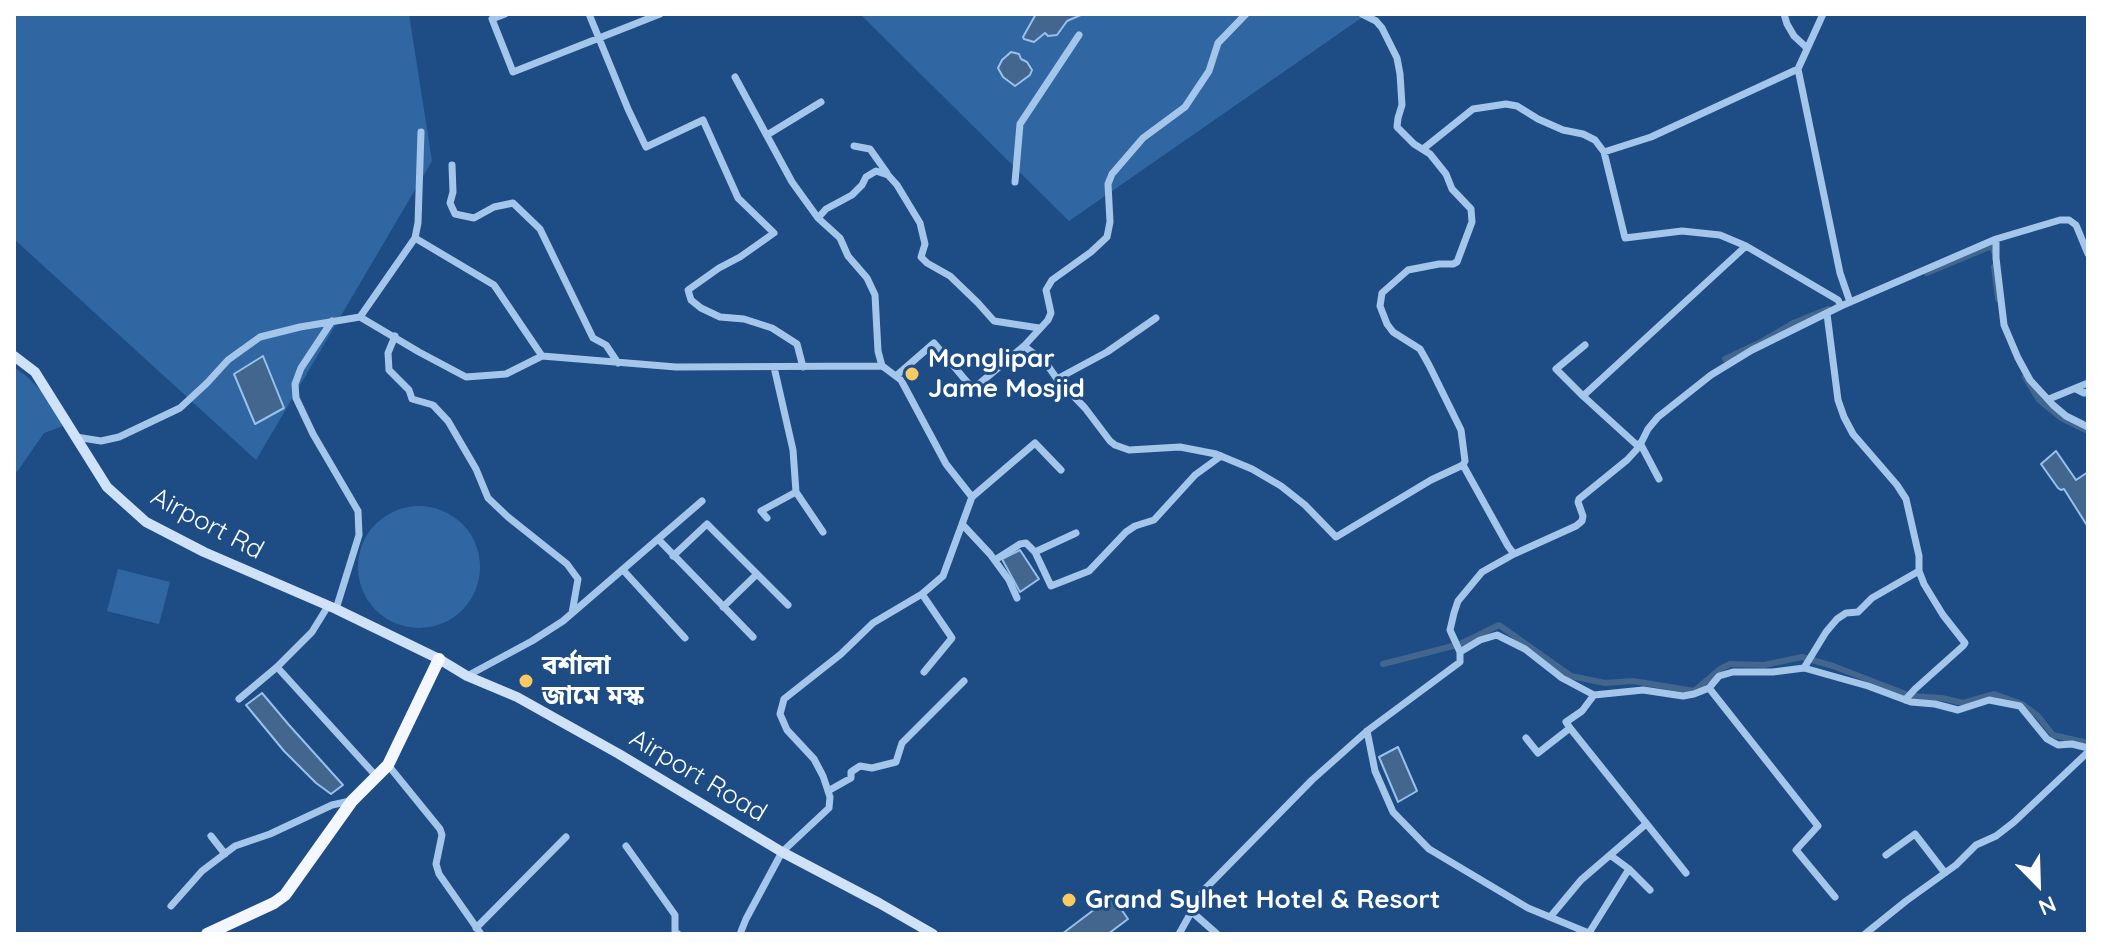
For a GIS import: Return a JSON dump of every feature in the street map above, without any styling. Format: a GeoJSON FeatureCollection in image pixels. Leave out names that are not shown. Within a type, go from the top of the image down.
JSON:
{"type":"FeatureCollection","features":[{"type":"Feature","properties":{"kind":"highway"},"geometry":{"type":"LineString","coordinates":[[207,934],[285,895],[352,801],[388,765],[439,659]]}},
{"type":"Feature","properties":{"kind":"main road","name":"Airport Rd"},"geometry":{"type":"LineString","coordinates":[[14,356],[35,372],[107,487],[146,522],[204,552],[439,659]]}},
{"type":"Feature","properties":{"kind":"main road","name":"Airport Road"},"geometry":{"type":"LineString","coordinates":[[439,659],[467,676],[517,697],[782,852],[933,934]]}},
{"type":"Feature","properties":{"kind":"street"},"geometry":{"type":"LineString","coordinates":[[505,14],[492,19],[513,72],[660,14]]}},
{"type":"Feature","properties":{"kind":"street"},"geometry":{"type":"LineString","coordinates":[[589,14],[646,147],[703,120],[738,198],[774,233],[688,290],[691,300],[720,317],[744,319],[772,328],[797,344],[803,367]]}},
{"type":"Feature","properties":{"kind":"street"},"geometry":{"type":"LineString","coordinates":[[896,376],[934,343],[973,389],[1024,346],[1051,313],[1046,290],[1052,280],[1107,237],[1110,222],[1108,184],[1112,174],[1143,138],[1185,107],[1209,71],[1218,43],[1246,14]]}},
{"type":"Feature","properties":{"kind":"street"},"geometry":{"type":"LineString","coordinates":[[1024,346],[1046,363],[1110,441],[1121,448],[1180,447],[1221,456],[1281,486],[1336,537],[1431,480],[1463,465],[1465,447],[1461,430],[1420,349],[1393,332],[1380,306],[1382,293],[1408,270],[1457,262],[1472,222],[1471,209],[1452,189],[1446,174],[1430,154],[1397,127],[1402,105],[1397,58],[1382,28],[1362,14]]}},
{"type":"Feature","properties":{"kind":"street"},"geometry":{"type":"LineString","coordinates":[[1784,14],[1794,36],[1807,48]]}},
{"type":"Feature","properties":{"kind":"street"},"geometry":{"type":"LineString","coordinates":[[1823,14],[1798,69],[1840,273],[1850,302]]}},
{"type":"Feature","properties":{"kind":"street"},"geometry":{"type":"LineString","coordinates":[[1015,182],[1020,124],[1079,35]]}},
{"type":"Feature","properties":{"kind":"street"},"geometry":{"type":"LineString","coordinates":[[1604,152],[1651,137],[1798,69]]}},
{"type":"Feature","properties":{"kind":"street"},"geometry":{"type":"LineString","coordinates":[[735,77],[792,182],[818,218],[840,238],[848,256],[867,278],[875,295],[878,351],[882,366]]}},
{"type":"Feature","properties":{"kind":"street"},"geometry":{"type":"LineString","coordinates":[[767,135],[821,102]]}},
{"type":"Feature","properties":{"kind":"street"},"geometry":{"type":"LineString","coordinates":[[1423,149],[1473,109],[1506,104],[1517,106],[1563,130],[1595,140],[1604,152],[1625,238],[1682,231],[1720,235],[1746,246],[1838,300],[1841,306]]}},
{"type":"Feature","properties":{"kind":"street"},"geometry":{"type":"LineString","coordinates":[[360,317],[415,238],[421,132]]}},
{"type":"Feature","properties":{"kind":"street"},"geometry":{"type":"LineString","coordinates":[[854,146],[870,149],[920,223],[925,244],[921,257],[927,263],[950,276],[994,321],[1039,328]]}},
{"type":"Feature","properties":{"kind":"street"},"geometry":{"type":"LineString","coordinates":[[452,165],[453,192],[450,203],[455,214],[474,218],[494,207],[513,203],[540,229],[593,338],[606,345],[618,363]]}},
{"type":"Feature","properties":{"kind":"street"},"geometry":{"type":"LineString","coordinates":[[818,218],[826,209],[852,195],[866,177],[876,171],[888,175]]}},
{"type":"Feature","properties":{"kind":"street"},"geometry":{"type":"LineString","coordinates":[[1179,934],[1203,891],[1312,780],[1367,731],[1460,662],[1460,652],[1450,630],[1458,601],[1482,572],[1582,521],[1579,499],[1627,460],[1658,417],[1711,375],[1752,350],[1841,306],[1996,239],[2069,220],[2076,225],[2088,254]]}},
{"type":"Feature","properties":{"kind":"street"},"geometry":{"type":"LineString","coordinates":[[415,238],[494,285],[542,356]]}},
{"type":"Feature","properties":{"kind":"street"},"geometry":{"type":"LineString","coordinates":[[1996,239],[2004,325],[2018,358],[2030,380],[2066,416],[2088,427]]}},
{"type":"Feature","properties":{"kind":"street"},"geometry":{"type":"LineString","coordinates":[[1583,396],[1746,246]]}},
{"type":"Feature","properties":{"kind":"street"},"geometry":{"type":"LineString","coordinates":[[1827,314],[1838,400],[1844,417],[1853,434],[1906,499],[1919,556],[1919,571],[1933,600],[1965,643],[1908,697]]}},
{"type":"Feature","properties":{"kind":"street"},"geometry":{"type":"LineString","coordinates":[[74,436],[101,441],[119,437],[180,408],[228,360],[260,337],[360,317],[466,377],[506,374],[542,356],[676,367],[882,366],[901,380],[946,464],[972,497]]}},
{"type":"Feature","properties":{"kind":"street"},"geometry":{"type":"LineString","coordinates":[[1057,379],[1107,352],[1156,318]]}},
{"type":"Feature","properties":{"kind":"street"},"geometry":{"type":"LineString","coordinates":[[239,699],[277,667],[332,608],[359,535],[358,511],[313,434],[296,398],[295,384],[301,368],[332,321]]}},
{"type":"Feature","properties":{"kind":"street"},"geometry":{"type":"LineString","coordinates":[[395,336],[388,353],[389,370],[409,390],[412,399],[433,405],[448,421],[476,469],[488,498],[567,564],[578,579],[572,613]]}},
{"type":"Feature","properties":{"kind":"street"},"geometry":{"type":"LineString","coordinates":[[1585,345],[1556,369],[1639,445],[1659,479]]}},
{"type":"Feature","properties":{"kind":"street"},"geometry":{"type":"LineString","coordinates":[[774,367],[793,450],[796,492],[823,532]]}},
{"type":"Feature","properties":{"kind":"street"},"geometry":{"type":"LineString","coordinates":[[2049,399],[2088,383]]}},
{"type":"Feature","properties":{"kind":"street"},"geometry":{"type":"LineString","coordinates":[[2076,389],[2088,392]]}},
{"type":"Feature","properties":{"kind":"street"},"geometry":{"type":"LineString","coordinates":[[740,934],[782,852],[829,808],[823,776],[814,759],[787,730],[780,714],[784,699],[841,654],[873,623],[922,594],[943,576],[972,497],[1035,443],[1061,470]]}},
{"type":"Feature","properties":{"kind":"street"},"geometry":{"type":"LineString","coordinates":[[995,560],[1026,543],[1035,552],[1051,586],[1089,571],[1126,532],[1154,520],[1195,475],[1221,456]]}},
{"type":"Feature","properties":{"kind":"street"},"geometry":{"type":"LineString","coordinates":[[1463,465],[1514,554]]}},
{"type":"Feature","properties":{"kind":"street"},"geometry":{"type":"LineString","coordinates":[[767,518],[761,511],[796,492]]}},
{"type":"Feature","properties":{"kind":"street"},"geometry":{"type":"LineString","coordinates":[[467,676],[532,641],[572,613],[702,501]]}},
{"type":"Feature","properties":{"kind":"street"},"geometry":{"type":"LineString","coordinates":[[673,556],[707,524],[788,605]]}},
{"type":"Feature","properties":{"kind":"street"},"geometry":{"type":"LineString","coordinates":[[962,524],[995,560],[1017,598]]}},
{"type":"Feature","properties":{"kind":"street"},"geometry":{"type":"LineString","coordinates":[[1035,552],[1076,533]]}},
{"type":"Feature","properties":{"kind":"street"},"geometry":{"type":"LineString","coordinates":[[658,539],[753,637]]}},
{"type":"Feature","properties":{"kind":"street"},"geometry":{"type":"LineString","coordinates":[[623,570],[685,638]]}},
{"type":"Feature","properties":{"kind":"street"},"geometry":{"type":"LineString","coordinates":[[1806,666],[1837,619],[1846,613],[1858,612],[1872,598],[1919,571]]}},
{"type":"Feature","properties":{"kind":"street"},"geometry":{"type":"LineString","coordinates":[[723,607],[757,574]]}},
{"type":"Feature","properties":{"kind":"street"},"geometry":{"type":"LineString","coordinates":[[922,594],[952,638],[924,672]]}},
{"type":"Feature","properties":{"kind":"street"},"geometry":{"type":"LineString","coordinates":[[1460,652],[1480,640],[1497,635],[1525,649],[1562,678],[1594,695],[1643,690],[1683,696],[1709,688],[1719,676],[1733,672],[1773,672],[1806,666],[1958,710],[1989,700],[2020,706],[2047,739],[2058,745],[2072,744],[2088,750],[2014,822],[1996,836],[1976,845],[1945,873],[1865,934]]}},
{"type":"Feature","properties":{"kind":"street"},"geometry":{"type":"LineString","coordinates":[[277,667],[377,777]]}},
{"type":"Feature","properties":{"kind":"street"},"geometry":{"type":"LineString","coordinates":[[828,791],[851,778],[851,772],[860,766],[872,768],[896,762],[902,743],[964,681]]}},
{"type":"Feature","properties":{"kind":"street"},"geometry":{"type":"LineString","coordinates":[[1709,688],[1818,826],[1796,850],[1835,897]]}},
{"type":"Feature","properties":{"kind":"street"},"geometry":{"type":"LineString","coordinates":[[1594,695],[1582,711],[1566,722],[1686,873]]}},
{"type":"Feature","properties":{"kind":"street"},"geometry":{"type":"LineString","coordinates":[[1526,738],[1538,753],[1570,728]]}},
{"type":"Feature","properties":{"kind":"street"},"geometry":{"type":"LineString","coordinates":[[1367,731],[1375,771],[1393,812],[1429,849],[1528,908],[1590,934],[1629,869]]}},
{"type":"Feature","properties":{"kind":"street"},"geometry":{"type":"LineString","coordinates":[[388,765],[440,829],[442,835],[436,864],[439,874],[479,931],[566,837]]}},
{"type":"Feature","properties":{"kind":"street"},"geometry":{"type":"LineString","coordinates":[[171,906],[202,871],[242,843],[270,834],[332,805],[352,801]]}},
{"type":"Feature","properties":{"kind":"street"},"geometry":{"type":"LineString","coordinates":[[1551,916],[1572,889],[1646,824]]}},
{"type":"Feature","properties":{"kind":"street"},"geometry":{"type":"LineString","coordinates":[[1886,855],[1915,834],[1945,873]]}},
{"type":"Feature","properties":{"kind":"street"},"geometry":{"type":"LineString","coordinates":[[211,836],[225,854]]}},
{"type":"Feature","properties":{"kind":"street"},"geometry":{"type":"LineString","coordinates":[[626,846],[675,915],[675,932],[678,934]]}},
{"type":"Feature","properties":{"kind":"street"},"geometry":{"type":"LineString","coordinates":[[1610,855],[1650,890]]}},
{"type":"Feature","properties":{"kind":"street"},"geometry":{"type":"LineString","coordinates":[[1192,912],[1217,934]]}},
{"type":"Feature","properties":{"kind":"shaded area"},"geometry":{"type":"Polygon","coordinates":[[[14,14],[409,14],[432,161],[256,460],[14,239],[14,14]]]}},
{"type":"Feature","properties":{"kind":"shaded area"},"geometry":{"type":"Polygon","coordinates":[[[860,14],[1367,14],[1069,221],[860,14]]]}},
{"type":"Feature","properties":{"kind":"shaded area"},"geometry":{"type":"Polygon","coordinates":[[[1036,14],[1083,14],[1067,21],[1057,35],[1048,36],[1045,33],[1034,42],[1023,37],[1036,14]]]}},
{"type":"Feature","properties":{"kind":"shaded area"},"geometry":{"type":"Polygon","coordinates":[[[1011,52],[1019,54],[1032,70],[1015,86],[1003,77],[998,68],[1011,52]]]}},
{"type":"Feature","properties":{"kind":"shaded area"},"geometry":{"type":"Polygon","coordinates":[[[263,356],[284,408],[255,424],[234,374],[263,356]]]}},
{"type":"Feature","properties":{"kind":"shaded area"},"geometry":{"type":"Polygon","coordinates":[[[14,367],[45,394],[63,426],[44,433],[17,472],[14,469],[14,367]]]}},
{"type":"Feature","properties":{"kind":"shaded area"},"geometry":{"type":"Polygon","coordinates":[[[2056,451],[2076,480],[2088,472],[2088,527],[2064,489],[2058,488],[2041,464],[2056,451]]]}},
{"type":"Feature","properties":{"kind":"shaded area"},"geometry":{"type":"Polygon","coordinates":[[[419,506],[442,511],[462,524],[475,544],[480,567],[475,590],[462,610],[442,623],[419,628],[396,623],[376,610],[363,590],[358,567],[363,544],[376,524],[396,511],[419,506]]]}},
{"type":"Feature","properties":{"kind":"shaded area"},"geometry":{"type":"Polygon","coordinates":[[[1020,550],[1039,579],[1020,592],[1002,559],[1020,550]]]}},
{"type":"Feature","properties":{"kind":"shaded area"},"geometry":{"type":"Polygon","coordinates":[[[118,569],[170,582],[159,624],[107,611],[118,569]]]}},
{"type":"Feature","properties":{"kind":"shaded area"},"geometry":{"type":"Polygon","coordinates":[[[262,693],[343,785],[331,794],[284,751],[246,705],[262,693]]]}},
{"type":"Feature","properties":{"kind":"shaded area"},"geometry":{"type":"Polygon","coordinates":[[[1398,747],[1417,791],[1398,802],[1379,757],[1398,747]]]}},
{"type":"Feature","properties":{"kind":"shaded area"},"geometry":{"type":"Polygon","coordinates":[[[1112,896],[1128,919],[1108,934],[1062,934],[1112,896]]]}},
{"type":"Feature","properties":{"kind":"waterway"},"geometry":{"type":"LineString","coordinates":[[1927,273],[1992,246],[1994,252]]}},
{"type":"Feature","properties":{"kind":"waterway"},"geometry":{"type":"LineString","coordinates":[[1994,267],[1998,299]]}},
{"type":"Feature","properties":{"kind":"waterway"},"geometry":{"type":"LineString","coordinates":[[1725,359],[1793,323],[1828,309]]}},
{"type":"Feature","properties":{"kind":"waterway"},"geometry":{"type":"LineString","coordinates":[[2025,377],[2039,400],[2061,418],[2088,431]]}},
{"type":"Feature","properties":{"kind":"waterway"},"geometry":{"type":"LineString","coordinates":[[1460,644],[1499,625],[1571,676],[1605,683],[1633,681],[1694,691],[1730,664],[1764,665],[1802,657],[1911,696],[1963,703],[1994,694],[2022,704],[2038,716],[2053,735],[2088,743]]}},
{"type":"Feature","properties":{"kind":"waterway"},"geometry":{"type":"LineString","coordinates":[[1383,664],[1453,646]]}},
{"type":"Feature","properties":{"kind":"place","name":"Monglipar Jame Mosjid"},"geometry":{"type":"Point","coordinates":[912,374]}},
{"type":"Feature","properties":{"kind":"place","name":"বর্শালা জামে মস্ক"},"geometry":{"type":"Point","coordinates":[526,681]}},
{"type":"Feature","properties":{"kind":"place","name":"Grand Sylhet Hotel & Resort"},"geometry":{"type":"Point","coordinates":[1069,900]}}]}
